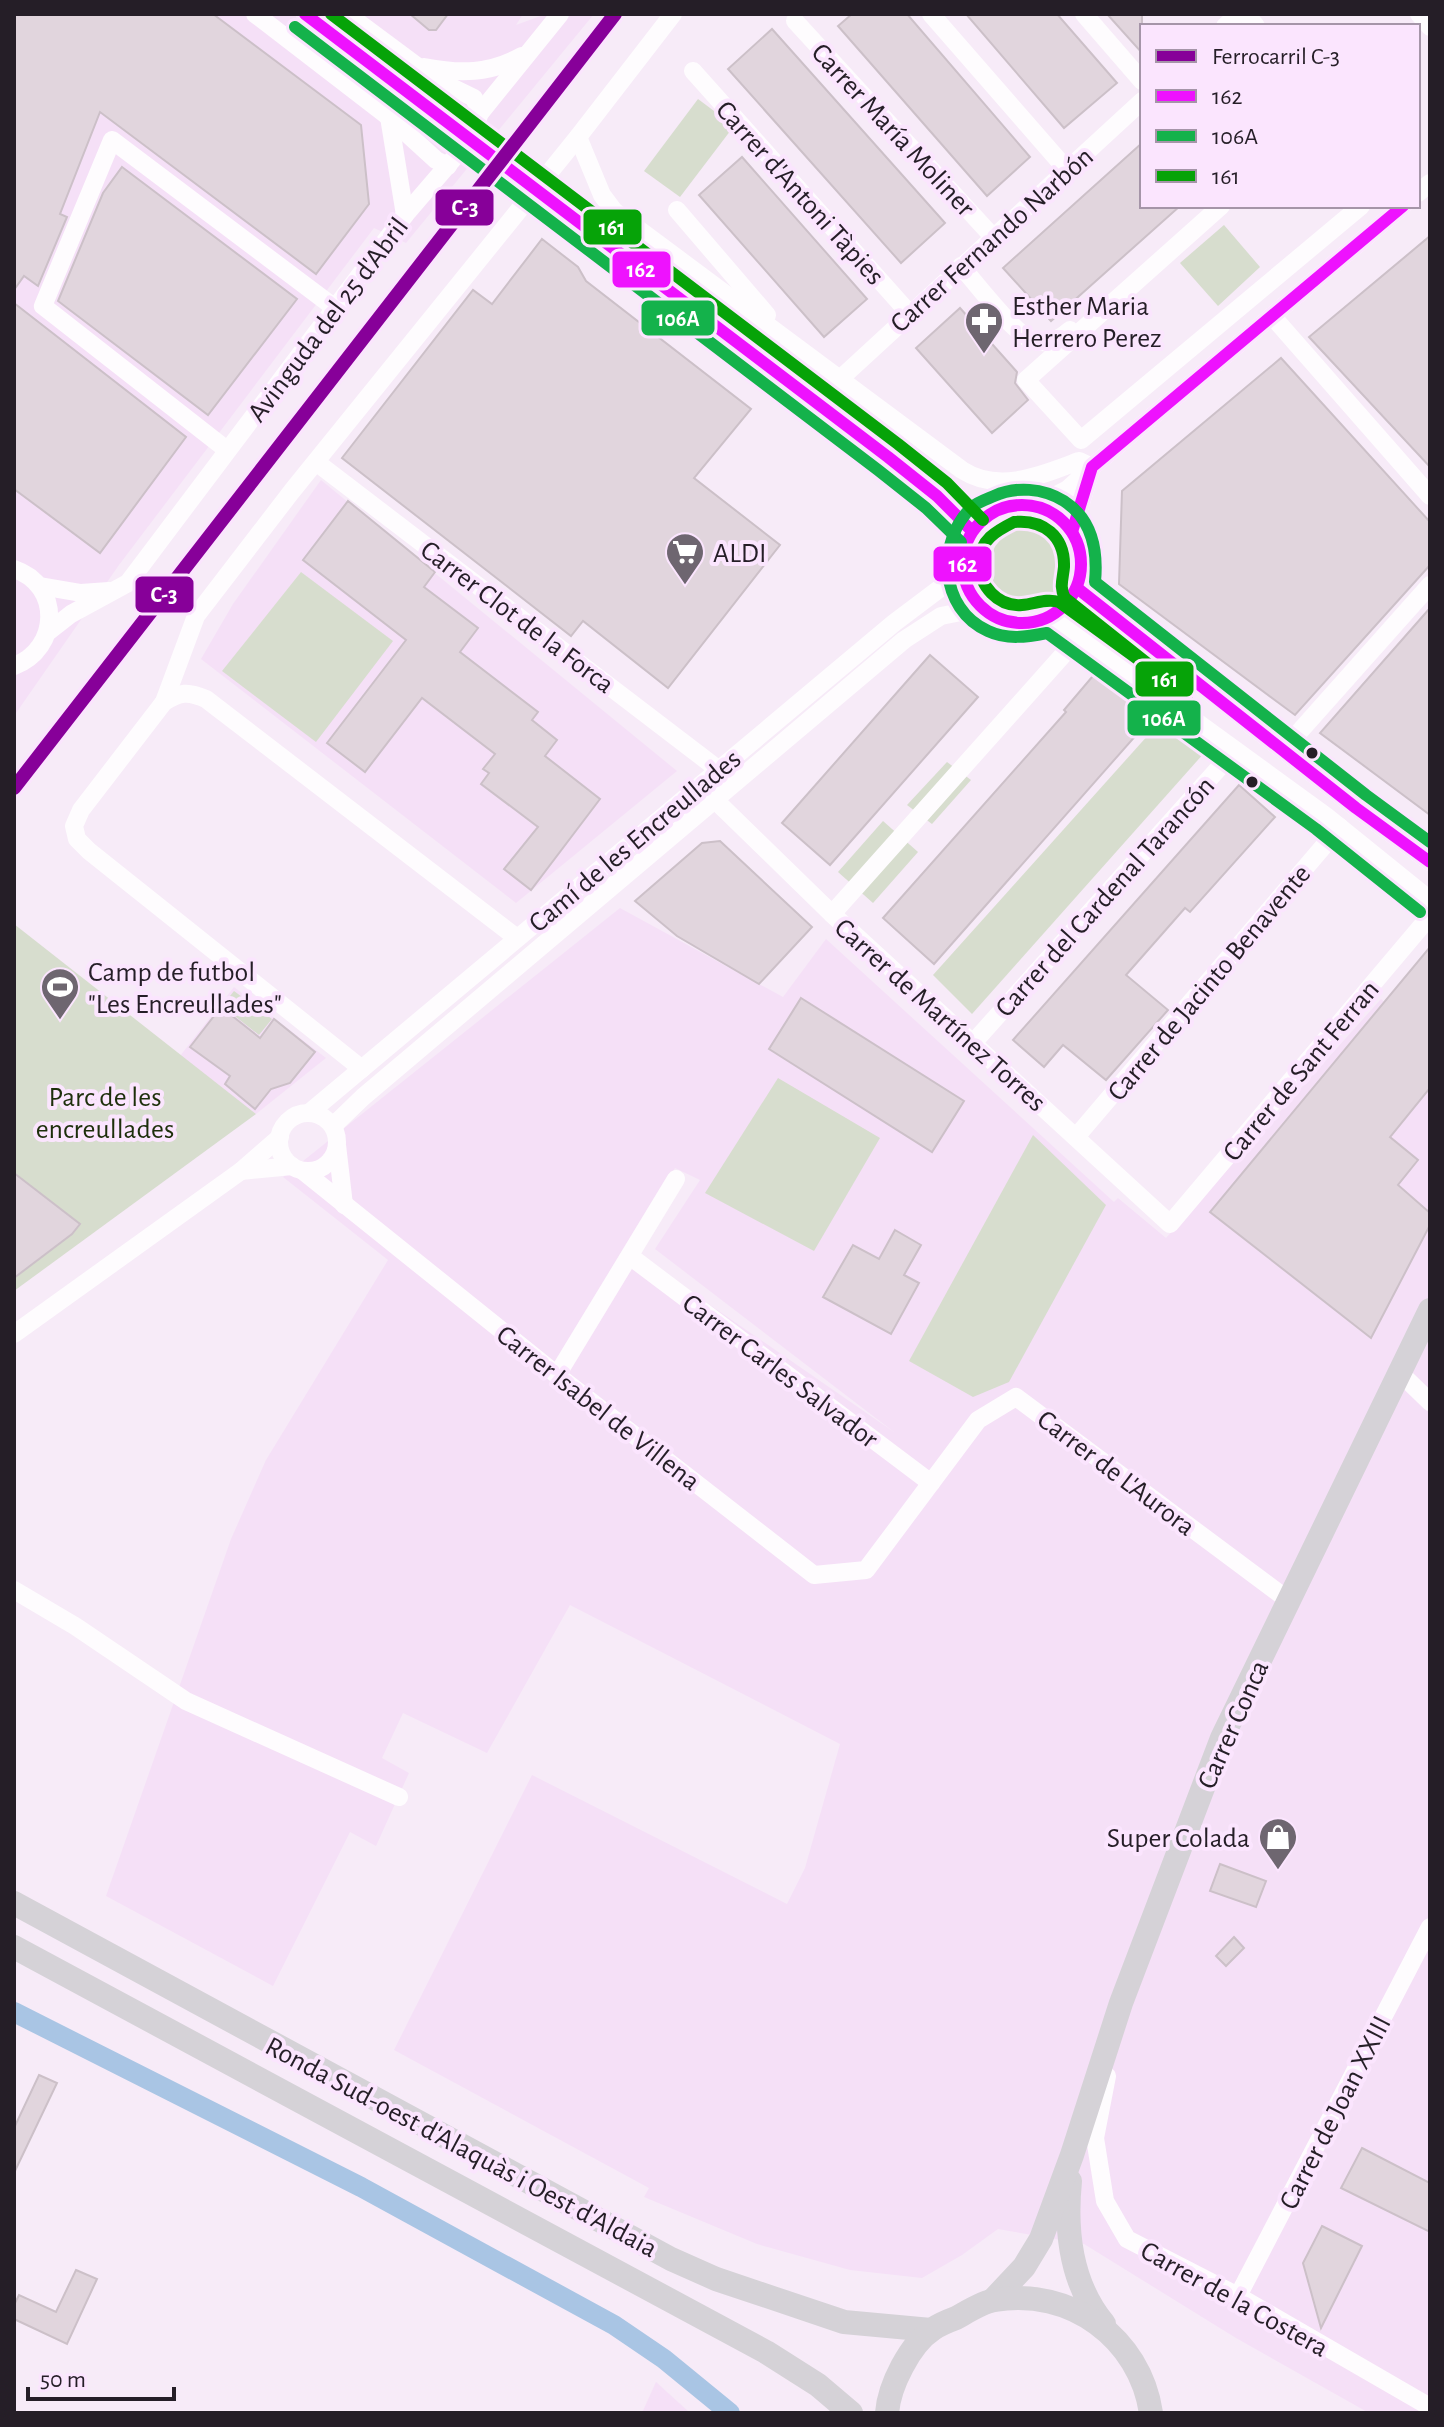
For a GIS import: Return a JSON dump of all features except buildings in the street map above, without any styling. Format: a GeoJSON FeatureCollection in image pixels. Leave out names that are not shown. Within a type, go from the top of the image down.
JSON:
{"type":"FeatureCollection","features":[{"type":"Feature","properties":{"kind":"main road","name":"Carrer Conca"},"geometry":{"type":"LineString","coordinates":[[993,2300],[1024,2267],[1041,2239],[1121,2003],[1222,1738],[1430,1310]]}},
{"type":"Feature","properties":{"kind":"main road","name":"Ronda Sud-oest d'Alaquàs i Oest d'Aldaia"},"geometry":{"type":"LineString","coordinates":[[14,1903],[671,2259],[716,2279],[844,2322],[931,2330]]}},
{"type":"Feature","properties":{"kind":"main road","name":"Ronda Sud-oest d'Alaquàs i Oest d'Aldaia"},"geometry":{"type":"LineString","coordinates":[[14,1947],[766,2352],[818,2385],[851,2413]]}},
{"type":"Feature","properties":{"kind":"main road","name":"Carrer Conca"},"geometry":{"type":"LineString","coordinates":[[1072,2155],[1067,2203],[1073,2261],[1099,2317],[1124,2346]]}},
{"type":"Feature","properties":{"kind":"main road"},"geometry":{"type":"LineString","coordinates":[[887,2413],[888,2399],[904,2361],[931,2330],[993,2300],[1041,2299],[1087,2315],[1124,2346],[1147,2389],[1151,2413]]}},
{"type":"Feature","properties":{"kind":"street"},"geometry":{"type":"LineString","coordinates":[[255,14],[389,117],[436,160],[448,166]]}},
{"type":"Feature","properties":{"kind":"street"},"geometry":{"type":"LineString","coordinates":[[305,14],[447,122]]}},
{"type":"Feature","properties":{"kind":"street"},"geometry":{"type":"LineString","coordinates":[[347,14],[441,83],[474,98],[480,113]]}},
{"type":"Feature","properties":{"kind":"street","name":"Avinguda del 25 d'Abril"},"geometry":{"type":"LineString","coordinates":[[14,666],[34,654],[48,632],[71,614],[123,587],[405,215],[448,166],[472,134],[480,113],[560,14]]}},
{"type":"Feature","properties":{"kind":"street"},"geometry":{"type":"LineString","coordinates":[[362,1069],[131,887],[77,839],[74,826],[81,810],[164,702],[196,616],[673,14]]}},
{"type":"Feature","properties":{"kind":"street"},"geometry":{"type":"LineString","coordinates":[[931,14],[1067,170]]}},
{"type":"Feature","properties":{"kind":"street"},"geometry":{"type":"LineString","coordinates":[[1084,14],[1140,79]]}},
{"type":"Feature","properties":{"kind":"street"},"geometry":{"type":"LineString","coordinates":[[1419,14],[1430,27]]}},
{"type":"Feature","properties":{"kind":"street","name":"Carrer María Moliner"},"geometry":{"type":"LineString","coordinates":[[795,21],[993,237]]}},
{"type":"Feature","properties":{"kind":"street"},"geometry":{"type":"LineString","coordinates":[[415,65],[449,72],[480,71],[503,65],[532,51]]}},
{"type":"Feature","properties":{"kind":"street","name":"Carrer d'Antoni Tàpies"},"geometry":{"type":"LineString","coordinates":[[693,71],[909,313]]}},
{"type":"Feature","properties":{"kind":"street","name":"Carrer Fernando Narbón"},"geometry":{"type":"LineString","coordinates":[[841,378],[1140,103]]}},
{"type":"Feature","properties":{"kind":"street"},"geometry":{"type":"LineString","coordinates":[[389,117],[405,215]]}},
{"type":"Feature","properties":{"kind":"street"},"geometry":{"type":"LineString","coordinates":[[578,137],[602,195],[614,211],[972,477],[1006,482],[1037,476],[1079,461],[1092,467]]}},
{"type":"Feature","properties":{"kind":"street"},"geometry":{"type":"LineString","coordinates":[[227,450],[43,306],[112,140],[335,308]]}},
{"type":"Feature","properties":{"kind":"street"},"geometry":{"type":"LineString","coordinates":[[556,204],[888,457],[937,496],[972,531]]}},
{"type":"Feature","properties":{"kind":"street"},"geometry":{"type":"LineString","coordinates":[[961,266],[1027,339],[1048,343],[1060,339],[1209,208]]}},
{"type":"Feature","properties":{"kind":"street"},"geometry":{"type":"LineString","coordinates":[[1219,208],[1026,380],[1081,440],[1359,208]]}},
{"type":"Feature","properties":{"kind":"street"},"geometry":{"type":"LineString","coordinates":[[1035,506],[1068,489],[1401,208]]}},
{"type":"Feature","properties":{"kind":"street"},"geometry":{"type":"LineString","coordinates":[[677,210],[790,341]]}},
{"type":"Feature","properties":{"kind":"street"},"geometry":{"type":"LineString","coordinates":[[1273,317],[1430,496]]}},
{"type":"Feature","properties":{"kind":"street","name":"Carrer Clot de la Forca"},"geometry":{"type":"LineString","coordinates":[[316,462],[719,770]]}},
{"type":"Feature","properties":{"kind":"street"},"geometry":{"type":"LineString","coordinates":[[1072,532],[1092,467]]}},
{"type":"Feature","properties":{"kind":"street"},"geometry":{"type":"LineString","coordinates":[[1017,505],[1035,506],[1062,520],[1072,532],[1081,569],[1077,588],[1066,604],[1051,616],[1033,623],[1015,624],[997,619],[981,608],[969,592],[963,571],[965,546],[972,531],[1000,509],[1017,505]]}},
{"type":"Feature","properties":{"kind":"street"},"geometry":{"type":"LineString","coordinates":[[14,569],[40,586],[49,608],[48,632]]}},
{"type":"Feature","properties":{"kind":"street","name":"Camí de les Encreullades"},"geometry":{"type":"LineString","coordinates":[[309,1113],[894,623],[963,571]]}},
{"type":"Feature","properties":{"kind":"street"},"geometry":{"type":"LineString","coordinates":[[1284,749],[1430,585]]}},
{"type":"Feature","properties":{"kind":"street"},"geometry":{"type":"LineString","coordinates":[[40,586],[90,593],[123,587]]}},
{"type":"Feature","properties":{"kind":"street"},"geometry":{"type":"LineString","coordinates":[[1077,588],[1356,808],[1430,862]]}},
{"type":"Feature","properties":{"kind":"street","name":"Camí de les Encreullades"},"geometry":{"type":"LineString","coordinates":[[335,1135],[363,1097],[926,624],[941,616],[981,608]]}},
{"type":"Feature","properties":{"kind":"street"},"geometry":{"type":"LineString","coordinates":[[1051,616],[1340,827],[1430,900]]}},
{"type":"Feature","properties":{"kind":"street"},"geometry":{"type":"LineString","coordinates":[[832,914],[1079,637]]}},
{"type":"Feature","properties":{"kind":"street"},"geometry":{"type":"LineString","coordinates":[[164,702],[178,693],[192,693],[206,699],[517,938]]}},
{"type":"Feature","properties":{"kind":"street","name":"Carrer del Cardenal Tarancón"},"geometry":{"type":"LineString","coordinates":[[973,1043],[1235,750]]}},
{"type":"Feature","properties":{"kind":"street","name":"Carrer de Martínez Torres"},"geometry":{"type":"LineString","coordinates":[[715,800],[832,914],[1170,1224]]}},
{"type":"Feature","properties":{"kind":"street","name":"Carrer de Jacinto Benavente"},"geometry":{"type":"LineString","coordinates":[[1076,1137],[1340,827]]}},
{"type":"Feature","properties":{"kind":"street","name":"Carrer de Sant Ferran"},"geometry":{"type":"LineString","coordinates":[[1170,1224],[1430,916]]}},
{"type":"Feature","properties":{"kind":"street"},"geometry":{"type":"LineString","coordinates":[[14,1334],[241,1171],[280,1137],[291,1119],[309,1113],[319,1114],[335,1135],[344,1205]]}},
{"type":"Feature","properties":{"kind":"street"},"geometry":{"type":"LineString","coordinates":[[241,1171],[322,1168],[330,1162],[335,1135]]}},
{"type":"Feature","properties":{"kind":"street"},"geometry":{"type":"LineString","coordinates":[[280,1137],[281,1153],[298,1168]]}},
{"type":"Feature","properties":{"kind":"street","name":"Carrer Isabel de Villena"},"geometry":{"type":"LineString","coordinates":[[298,1168],[814,1575],[866,1570]]}},
{"type":"Feature","properties":{"kind":"street"},"geometry":{"type":"LineString","coordinates":[[557,1375],[676,1179]]}},
{"type":"Feature","properties":{"kind":"street","name":"Carrer Carles Salvador"},"geometry":{"type":"LineString","coordinates":[[631,1257],[931,1483]]}},
{"type":"Feature","properties":{"kind":"street"},"geometry":{"type":"LineString","coordinates":[[1400,1373],[1430,1402]]}},
{"type":"Feature","properties":{"kind":"street","name":"Carrer de L'Aurora"},"geometry":{"type":"LineString","coordinates":[[866,1570],[978,1420],[1016,1397],[1288,1600]]}},
{"type":"Feature","properties":{"kind":"street"},"geometry":{"type":"LineString","coordinates":[[14,1590],[75,1626],[186,1701],[399,1797]]}},
{"type":"Feature","properties":{"kind":"street","name":"Carrer de Joan XXIII"},"geometry":{"type":"LineString","coordinates":[[1238,2296],[1430,1927]]}},
{"type":"Feature","properties":{"kind":"street","name":"Carrer de la Costera"},"geometry":{"type":"LineString","coordinates":[[1121,2003],[1095,2138],[1105,2201],[1127,2239],[1238,2296],[1430,2407]]}},
{"type":"Feature","properties":{"kind":"shaded area"},"geometry":{"type":"Polygon","coordinates":[[[14,14],[523,14],[516,25],[546,14],[594,14],[406,243],[374,228],[119,565],[14,716],[14,14]]]}},
{"type":"Feature","properties":{"kind":"shaded area"},"geometry":{"type":"Polygon","coordinates":[[[321,480],[677,771],[516,903],[201,659],[233,604],[321,480]]]}},
{"type":"Feature","properties":{"kind":"shaded area"},"geometry":{"type":"Polygon","coordinates":[[[620,908],[783,997],[826,939],[1114,1202],[1118,1198],[1166,1238],[1381,999],[1430,1042],[1430,2413],[1369,2413],[1236,2338],[1084,2244],[998,2229],[922,2278],[850,2270],[757,2244],[644,2197],[649,2188],[394,2050],[532,1775],[787,1904],[805,1868],[840,1744],[570,1605],[487,1753],[403,1713],[382,1758],[409,1773],[376,1846],[350,1832],[273,1986],[106,1896],[231,1539],[266,1460],[388,1260],[283,1177],[620,908]],[[675,1168],[629,1249],[894,1432],[655,1249],[700,1180],[675,1168]]]}},
{"type":"Feature","properties":{"kind":"shaded area"},"geometry":{"type":"Polygon","coordinates":[[[234,987],[326,1058],[256,1114],[180,1056],[234,987]]]}},
{"type":"Feature","properties":{"kind":"shaded area"},"geometry":{"type":"Polygon","coordinates":[[[656,2382],[690,2413],[642,2413],[656,2382]]]}},
{"type":"Feature","properties":{"kind":"green space"},"geometry":{"type":"Polygon","coordinates":[[[698,99],[734,126],[680,197],[644,171],[698,99]]]}},
{"type":"Feature","properties":{"kind":"green space"},"geometry":{"type":"Polygon","coordinates":[[[1224,225],[1260,267],[1218,306],[1180,263],[1224,225]]]}},
{"type":"Feature","properties":{"kind":"green space"},"geometry":{"type":"Polygon","coordinates":[[[1027,529],[1042,532],[1054,540],[1062,552],[1065,567],[1062,582],[1054,594],[1042,602],[1027,605],[1012,602],[1000,594],[992,582],[989,567],[992,552],[1000,540],[1012,532],[1027,529]]]}},
{"type":"Feature","properties":{"kind":"green space"},"geometry":{"type":"Polygon","coordinates":[[[301,572],[393,641],[316,742],[222,671],[301,572]]]}},
{"type":"Feature","properties":{"kind":"green space"},"geometry":{"type":"Polygon","coordinates":[[[1167,714],[1205,752],[972,1014],[933,975],[1167,714]]]}},
{"type":"Feature","properties":{"kind":"green space"},"geometry":{"type":"Polygon","coordinates":[[[947,762],[971,780],[932,824],[907,805],[947,762]]]}},
{"type":"Feature","properties":{"kind":"green space"},"geometry":{"type":"Polygon","coordinates":[[[883,821],[918,852],[873,903],[838,872],[883,821]]]}},
{"type":"Feature","properties":{"kind":"green space","name":"Camp de futbol \"Les Encreullades\""},"geometry":{"type":"Polygon","coordinates":[[[14,924],[256,1114],[14,1291],[14,924]]]}},
{"type":"Feature","properties":{"kind":"green space"},"geometry":{"type":"Polygon","coordinates":[[[234,991],[272,1019],[259,1035],[222,1006],[234,991]]]}},
{"type":"Feature","properties":{"kind":"green space"},"geometry":{"type":"Polygon","coordinates":[[[778,1078],[880,1138],[814,1251],[705,1193],[778,1078]]]}},
{"type":"Feature","properties":{"kind":"green space"},"geometry":{"type":"Polygon","coordinates":[[[1033,1135],[1106,1205],[1009,1382],[973,1397],[909,1361],[1033,1135]]]}},
{"type":"Feature","properties":{"kind":"waterway"},"geometry":{"type":"LineString","coordinates":[[14,2012],[361,2187],[614,2325],[664,2359],[730,2413]]}},
{"type":"Feature","properties":{"kind":"tunnel"},"geometry":{"type":"LineString","coordinates":[[447,122],[556,204]]}},
{"type":"Feature","properties":{"kind":"rail line","name":"C-3"},"geometry":{"type":"LineString","coordinates":[[14,788],[615,14]]}},
{"type":"Feature","properties":{"kind":"transit line","name":"162"},"geometry":{"type":"LineString","coordinates":[[305,14],[888,457],[937,496],[972,531]]}},
{"type":"Feature","properties":{"kind":"transit line","name":"161"},"geometry":{"type":"LineString","coordinates":[[331,14],[898,444],[947,483],[983,520]]}},
{"type":"Feature","properties":{"kind":"transit line","name":"106A"},"geometry":{"type":"LineString","coordinates":[[295,27],[878,470],[926,508],[961,542]]}},
{"type":"Feature","properties":{"kind":"transit line","name":"162"},"geometry":{"type":"LineString","coordinates":[[1072,532],[1092,467],[1401,208]]}},
{"type":"Feature","properties":{"kind":"transit line","name":"106A"},"geometry":{"type":"LineString","coordinates":[[1420,912],[1316,829],[1047,633],[1002,636],[972,621],[960,607],[948,574],[948,555],[960,521],[977,504],[1011,491],[1038,491],[1064,501],[1081,517],[1091,536],[1095,582],[1430,842]]}},
{"type":"Feature","properties":{"kind":"transit line","name":"162"},"geometry":{"type":"LineString","coordinates":[[1022,505],[1045,509],[1064,522],[1077,541],[1081,564],[1077,587],[1064,606],[1045,619],[1022,623],[999,619],[980,606],[967,587],[963,564],[967,541],[980,522],[999,509],[1022,505]]}},
{"type":"Feature","properties":{"kind":"transit line","name":"161"},"geometry":{"type":"LineString","coordinates":[[1014,522],[1034,523],[1050,532],[1061,546],[1065,598],[1187,695],[1059,602],[1013,605],[998,599],[982,579],[980,554],[990,537],[1014,522]]}},
{"type":"Feature","properties":{"kind":"transit line","name":"162"},"geometry":{"type":"LineString","coordinates":[[1077,588],[1356,808],[1430,862]]}},
{"type":"Feature","properties":{"kind":"place","name":"Esther Maria Herrero Perez"},"geometry":{"type":"Point","coordinates":[984,355]}},
{"type":"Feature","properties":{"kind":"place","name":"ALDI"},"geometry":{"type":"Point","coordinates":[685,586]}},
{"type":"Feature","properties":{"kind":"place","name":"Camp de futbol \"Les Encreullades\""},"geometry":{"type":"Point","coordinates":[60,1021]}},
{"type":"Feature","properties":{"kind":"place","name":"Super Colada"},"geometry":{"type":"Point","coordinates":[1278,1871]}},
{"type":"Feature","properties":{"kind":"park label","name":"Parc de les encreullades"},"geometry":{"type":"Point","coordinates":[105,1112]}}]}
